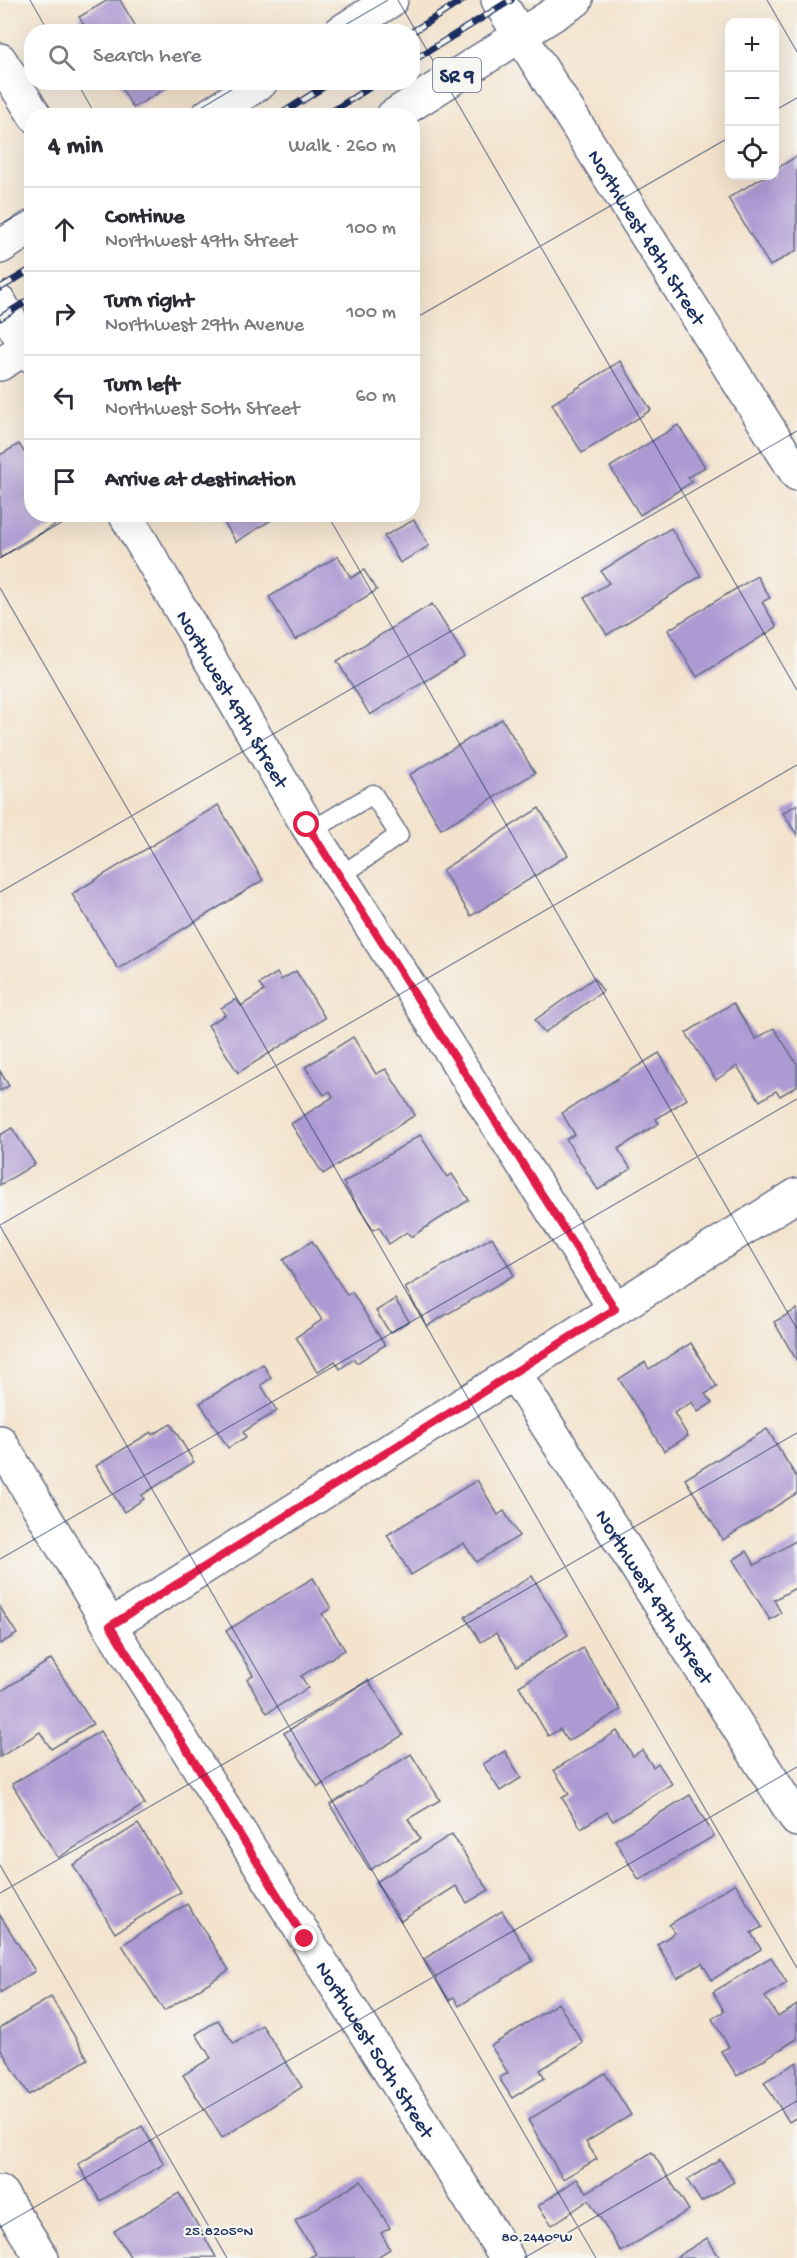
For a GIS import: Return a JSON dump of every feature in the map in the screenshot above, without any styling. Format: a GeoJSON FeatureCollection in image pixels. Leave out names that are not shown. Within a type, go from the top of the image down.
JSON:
{"type":"FeatureCollection","features":[{"type":"Feature","properties":{"kind":"street"},"geometry":{"type":"LineString","coordinates":[[354,24],[391,0]]}},
{"type":"Feature","properties":{"kind":"street","name":"Northwest 48th Street"},"geometry":{"type":"LineString","coordinates":[[498,0],[797,474]]}},
{"type":"Feature","properties":{"kind":"street","name":"SR 9"},"geometry":{"type":"LineString","coordinates":[[405,108],[576,0]]}},
{"type":"Feature","properties":{"kind":"street"},"geometry":{"type":"LineString","coordinates":[[0,60],[29,108]]}},
{"type":"Feature","properties":{"kind":"street"},"geometry":{"type":"LineString","coordinates":[[220,108],[249,90]]}},
{"type":"Feature","properties":{"kind":"street"},"geometry":{"type":"LineString","coordinates":[[0,247],[24,232]]}},
{"type":"Feature","properties":{"kind":"street"},"geometry":{"type":"LineString","coordinates":[[0,303],[22,353]]}},
{"type":"Feature","properties":{"kind":"street","name":"Northwest 49th Street"},"geometry":{"type":"LineString","coordinates":[[130,522],[339,877],[615,1309]]}},
{"type":"Feature","properties":{"kind":"street"},"geometry":{"type":"LineString","coordinates":[[110,1626],[797,1195]]}},
{"type":"Feature","properties":{"kind":"street","name":"Northwest 49th Street"},"geometry":{"type":"LineString","coordinates":[[514,1373],[797,1820]]}},
{"type":"Feature","properties":{"kind":"street","name":"Northwest 50th Street"},"geometry":{"type":"LineString","coordinates":[[0,1442],[110,1626],[507,2258]]}},
{"type":"Feature","properties":{"kind":"street"},"geometry":{"type":"LineString","coordinates":[[0,2192],[42,2258]]}},
{"type":"Feature","properties":{"kind":"lane"},"geometry":{"type":"LineString","coordinates":[[311,831],[373,794],[399,836],[339,877]]}},
{"type":"Feature","properties":{"kind":"building"},"geometry":{"type":"Polygon","coordinates":[[[108,0],[120,0],[134,24],[83,24],[79,17],[108,0]]]}},
{"type":"Feature","properties":{"kind":"building"},"geometry":{"type":"Polygon","coordinates":[[[123,90],[163,90],[133,108],[123,90]]]}},
{"type":"Feature","properties":{"kind":"building"},"geometry":{"type":"Polygon","coordinates":[[[797,156],[797,250],[770,266],[728,198],[758,180],[779,180],[779,167],[797,156]]]}},
{"type":"Feature","properties":{"kind":"building"},"geometry":{"type":"Polygon","coordinates":[[[620,361],[651,410],[582,453],[552,404],[620,361]]]}},
{"type":"Feature","properties":{"kind":"building"},"geometry":{"type":"Polygon","coordinates":[[[678,425],[705,467],[688,477],[692,482],[640,515],[610,467],[678,425]]]}},
{"type":"Feature","properties":{"kind":"building"},"geometry":{"type":"Polygon","coordinates":[[[19,444],[24,452],[24,522],[60,522],[0,558],[0,455],[19,444]]]}},
{"type":"Feature","properties":{"kind":"building"},"geometry":{"type":"Polygon","coordinates":[[[224,522],[268,522],[236,542],[224,522]]]}},
{"type":"Feature","properties":{"kind":"building"},"geometry":{"type":"Polygon","coordinates":[[[410,522],[415,522],[429,546],[400,563],[384,536],[410,522]]]}},
{"type":"Feature","properties":{"kind":"building"},"geometry":{"type":"Polygon","coordinates":[[[671,528],[701,576],[607,635],[584,598],[609,583],[601,571],[671,528]]]}},
{"type":"Feature","properties":{"kind":"building"},"geometry":{"type":"Polygon","coordinates":[[[338,556],[351,578],[364,570],[377,590],[295,640],[269,597],[338,556]]]}},
{"type":"Feature","properties":{"kind":"building"},"geometry":{"type":"Polygon","coordinates":[[[757,576],[770,598],[762,602],[777,627],[697,677],[668,630],[757,576]]]}},
{"type":"Feature","properties":{"kind":"building"},"geometry":{"type":"Polygon","coordinates":[[[432,604],[465,657],[370,715],[337,661],[432,604]]]}},
{"type":"Feature","properties":{"kind":"building"},"geometry":{"type":"Polygon","coordinates":[[[502,719],[535,773],[441,829],[409,775],[502,719]]]}},
{"type":"Feature","properties":{"kind":"building"},"geometry":{"type":"Polygon","coordinates":[[[797,804],[797,835],[783,813],[797,804]]]}},
{"type":"Feature","properties":{"kind":"building"},"geometry":{"type":"Polygon","coordinates":[[[218,805],[263,880],[118,969],[72,894],[218,805]]]}},
{"type":"Feature","properties":{"kind":"building"},"geometry":{"type":"Polygon","coordinates":[[[539,808],[568,855],[471,916],[442,870],[539,808]]]}},
{"type":"Feature","properties":{"kind":"building"},"geometry":{"type":"Polygon","coordinates":[[[296,971],[325,1018],[238,1073],[208,1025],[225,1015],[221,1008],[236,999],[241,1006],[264,991],[259,984],[277,973],[281,980],[296,971]]]}},
{"type":"Feature","properties":{"kind":"building"},"geometry":{"type":"Polygon","coordinates":[[[594,978],[603,991],[544,1033],[535,1020],[594,978]]]}},
{"type":"Feature","properties":{"kind":"building"},"geometry":{"type":"Polygon","coordinates":[[[733,1003],[756,1039],[774,1028],[797,1064],[797,1086],[780,1096],[776,1091],[760,1101],[737,1066],[716,1080],[686,1033],[733,1003]]]}},
{"type":"Feature","properties":{"kind":"building"},"geometry":{"type":"Polygon","coordinates":[[[353,1037],[376,1074],[386,1069],[415,1115],[323,1174],[291,1124],[333,1097],[330,1091],[324,1095],[305,1067],[353,1037]]]}},
{"type":"Feature","properties":{"kind":"building"},"geometry":{"type":"Polygon","coordinates":[[[659,1053],[687,1099],[656,1119],[659,1123],[618,1149],[631,1169],[598,1190],[566,1139],[575,1135],[562,1113],[659,1053]]]}},
{"type":"Feature","properties":{"kind":"building"},"geometry":{"type":"Polygon","coordinates":[[[0,1071],[9,1086],[0,1091],[0,1071]]]}},
{"type":"Feature","properties":{"kind":"building"},"geometry":{"type":"Polygon","coordinates":[[[12,1128],[35,1164],[0,1185],[0,1135],[12,1128]]]}},
{"type":"Feature","properties":{"kind":"building"},"geometry":{"type":"Polygon","coordinates":[[[420,1135],[447,1177],[452,1174],[469,1200],[411,1237],[407,1232],[389,1244],[379,1227],[373,1230],[343,1183],[420,1135]]]}},
{"type":"Feature","properties":{"kind":"building"},"geometry":{"type":"Polygon","coordinates":[[[492,1237],[514,1275],[427,1326],[405,1288],[492,1237]]]}},
{"type":"Feature","properties":{"kind":"building"},"geometry":{"type":"Polygon","coordinates":[[[312,1241],[347,1295],[352,1292],[385,1345],[357,1363],[354,1359],[340,1369],[335,1361],[317,1372],[296,1337],[322,1320],[283,1260],[312,1241]]]}},
{"type":"Feature","properties":{"kind":"building"},"geometry":{"type":"Polygon","coordinates":[[[395,1299],[409,1321],[390,1333],[376,1311],[395,1299]]]}},
{"type":"Feature","properties":{"kind":"building"},"geometry":{"type":"Polygon","coordinates":[[[797,1309],[797,1361],[774,1322],[797,1309]]]}},
{"type":"Feature","properties":{"kind":"building"},"geometry":{"type":"Polygon","coordinates":[[[691,1343],[717,1387],[705,1394],[712,1403],[698,1412],[692,1402],[674,1413],[688,1436],[664,1451],[619,1379],[645,1362],[649,1369],[691,1343]]]}},
{"type":"Feature","properties":{"kind":"building"},"geometry":{"type":"Polygon","coordinates":[[[263,1364],[271,1378],[261,1385],[277,1411],[243,1432],[246,1437],[228,1448],[200,1403],[263,1364]]]}},
{"type":"Feature","properties":{"kind":"building"},"geometry":{"type":"Polygon","coordinates":[[[171,1424],[194,1462],[142,1495],[144,1499],[124,1512],[96,1466],[151,1432],[152,1435],[171,1424]]]}},
{"type":"Feature","properties":{"kind":"building"},"geometry":{"type":"Polygon","coordinates":[[[767,1429],[797,1478],[797,1493],[723,1540],[685,1479],[767,1429]]]}},
{"type":"Feature","properties":{"kind":"building"},"geometry":{"type":"Polygon","coordinates":[[[477,1480],[498,1515],[504,1511],[519,1536],[476,1562],[464,1543],[411,1575],[387,1535],[477,1480]]]}},
{"type":"Feature","properties":{"kind":"building"},"geometry":{"type":"Polygon","coordinates":[[[797,1540],[797,1587],[774,1600],[781,1613],[770,1620],[733,1560],[747,1551],[755,1565],[797,1540]]]}},
{"type":"Feature","properties":{"kind":"building"},"geometry":{"type":"Polygon","coordinates":[[[532,1576],[568,1635],[517,1666],[496,1633],[481,1642],[465,1617],[532,1576]]]}},
{"type":"Feature","properties":{"kind":"building"},"geometry":{"type":"Polygon","coordinates":[[[313,1578],[331,1608],[322,1614],[345,1650],[301,1676],[308,1688],[267,1713],[247,1679],[253,1675],[226,1631],[313,1578]]]}},
{"type":"Feature","properties":{"kind":"building"},"geometry":{"type":"Polygon","coordinates":[[[0,1607],[17,1634],[0,1644],[0,1607]]]}},
{"type":"Feature","properties":{"kind":"building"},"geometry":{"type":"Polygon","coordinates":[[[583,1648],[621,1710],[568,1741],[560,1729],[548,1736],[519,1686],[583,1648]]]}},
{"type":"Feature","properties":{"kind":"building"},"geometry":{"type":"Polygon","coordinates":[[[51,1659],[93,1724],[51,1749],[40,1732],[0,1757],[0,1692],[51,1659]]]}},
{"type":"Feature","properties":{"kind":"building"},"geometry":{"type":"Polygon","coordinates":[[[368,1680],[403,1735],[318,1787],[284,1733],[368,1680]]]}},
{"type":"Feature","properties":{"kind":"building"},"geometry":{"type":"Polygon","coordinates":[[[100,1731],[145,1804],[58,1858],[12,1784],[100,1731]]]}},
{"type":"Feature","properties":{"kind":"building"},"geometry":{"type":"Polygon","coordinates":[[[617,1731],[633,1756],[642,1750],[653,1767],[658,1763],[672,1784],[613,1821],[607,1812],[581,1828],[562,1798],[569,1794],[554,1770],[617,1731]]]}},
{"type":"Feature","properties":{"kind":"building"},"geometry":{"type":"Polygon","coordinates":[[[505,1751],[521,1778],[500,1791],[483,1764],[505,1751]]]}},
{"type":"Feature","properties":{"kind":"building"},"geometry":{"type":"Polygon","coordinates":[[[411,1754],[440,1800],[408,1819],[420,1839],[370,1870],[330,1805],[411,1754]]]}},
{"type":"Feature","properties":{"kind":"building"},"geometry":{"type":"Polygon","coordinates":[[[690,1795],[714,1836],[639,1880],[615,1840],[690,1795]]]}},
{"type":"Feature","properties":{"kind":"building"},"geometry":{"type":"Polygon","coordinates":[[[138,1824],[181,1892],[115,1933],[73,1865],[138,1824]]]}},
{"type":"Feature","properties":{"kind":"building"},"geometry":{"type":"Polygon","coordinates":[[[452,1834],[489,1890],[467,1903],[456,1886],[401,1921],[376,1882],[452,1834]]]}},
{"type":"Feature","properties":{"kind":"building"},"geometry":{"type":"Polygon","coordinates":[[[735,1883],[762,1927],[751,1933],[761,1949],[712,1980],[702,1963],[677,1978],[657,1944],[675,1933],[669,1925],[735,1883]]]}},
{"type":"Feature","properties":{"kind":"building"},"geometry":{"type":"Polygon","coordinates":[[[187,1904],[229,1970],[164,2011],[122,1945],[187,1904]]]}},
{"type":"Feature","properties":{"kind":"building"},"geometry":{"type":"Polygon","coordinates":[[[502,1911],[533,1961],[459,2006],[454,1997],[449,2000],[424,1959],[502,1911]]]}},
{"type":"Feature","properties":{"kind":"building"},"geometry":{"type":"Polygon","coordinates":[[[0,1915],[35,1971],[0,1993],[0,1915]]]}},
{"type":"Feature","properties":{"kind":"building"},"geometry":{"type":"Polygon","coordinates":[[[771,1957],[787,1983],[765,1997],[778,2017],[797,2005],[797,2039],[737,2076],[721,2051],[729,2047],[712,2019],[724,2011],[713,1992],[771,1957]]]}},
{"type":"Feature","properties":{"kind":"building"},"geometry":{"type":"Polygon","coordinates":[[[51,1997],[88,2059],[29,2095],[0,2048],[0,2028],[51,1997]]]}},
{"type":"Feature","properties":{"kind":"building"},"geometry":{"type":"Polygon","coordinates":[[[558,2003],[583,2043],[540,2070],[545,2078],[512,2098],[499,2078],[508,2073],[491,2046],[558,2003]]]}},
{"type":"Feature","properties":{"kind":"building"},"geometry":{"type":"Polygon","coordinates":[[[218,2020],[234,2044],[262,2025],[302,2087],[222,2138],[183,2075],[211,2058],[196,2034],[218,2020]]]}},
{"type":"Feature","properties":{"kind":"building"},"geometry":{"type":"Polygon","coordinates":[[[797,2062],[797,2117],[789,2122],[764,2082],[797,2062]]]}},
{"type":"Feature","properties":{"kind":"building"},"geometry":{"type":"Polygon","coordinates":[[[605,2073],[631,2115],[586,2142],[597,2159],[563,2179],[528,2120],[605,2073]]]}},
{"type":"Feature","properties":{"kind":"building"},"geometry":{"type":"Polygon","coordinates":[[[142,2126],[164,2164],[100,2201],[78,2164],[142,2126]]]}},
{"type":"Feature","properties":{"kind":"building"},"geometry":{"type":"Polygon","coordinates":[[[652,2152],[689,2210],[621,2252],[589,2200],[552,2225],[538,2206],[577,2179],[587,2192],[652,2152]]]}},
{"type":"Feature","properties":{"kind":"building"},"geometry":{"type":"Polygon","coordinates":[[[720,2159],[734,2182],[701,2202],[687,2180],[720,2159]]]}},
{"type":"Feature","properties":{"kind":"building"},"geometry":{"type":"Polygon","coordinates":[[[361,2181],[390,2228],[381,2233],[390,2249],[376,2258],[308,2258],[316,2254],[295,2221],[361,2181]]]}},
{"type":"Feature","properties":{"kind":"building"},"geometry":{"type":"Polygon","coordinates":[[[179,2193],[216,2257],[131,2258],[114,2231],[179,2193]]]}},
{"type":"Feature","properties":{"kind":"building"},"geometry":{"type":"Polygon","coordinates":[[[707,2238],[720,2258],[675,2258],[707,2238]]]}},
{"type":"Feature","properties":{"kind":"railway"},"geometry":{"type":"LineString","coordinates":[[420,27],[463,0]]}},
{"type":"Feature","properties":{"kind":"railway"},"geometry":{"type":"LineString","coordinates":[[420,56],[511,0]]}},
{"type":"Feature","properties":{"kind":"railway"},"geometry":{"type":"LineString","coordinates":[[290,108],[319,90]]}},
{"type":"Feature","properties":{"kind":"railway"},"geometry":{"type":"LineString","coordinates":[[337,108],[366,90]]}},
{"type":"Feature","properties":{"kind":"railway"},"geometry":{"type":"LineString","coordinates":[[0,288],[24,274]]}},
{"type":"Feature","properties":{"kind":"railway"},"geometry":{"type":"LineString","coordinates":[[0,318],[24,303]]}},
{"type":"Feature","properties":{"kind":"route"},"geometry":{"type":"LineString","coordinates":[[305,1939],[110,1626],[615,1309],[307,825]]}}]}
